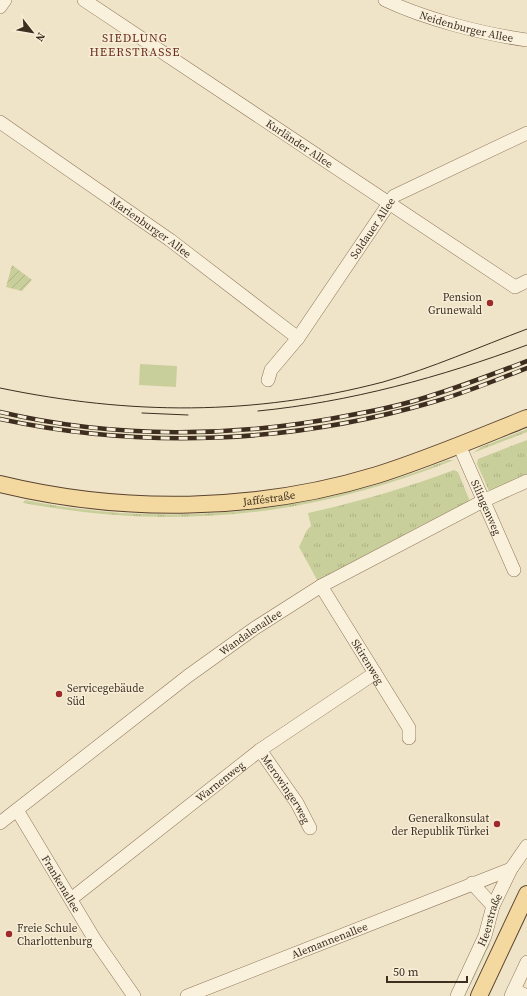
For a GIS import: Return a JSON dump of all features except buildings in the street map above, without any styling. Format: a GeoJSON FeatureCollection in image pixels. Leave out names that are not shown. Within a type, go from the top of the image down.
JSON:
{"type":"FeatureCollection","features":[{"type":"Feature","properties":{"kind":"main road","name":"Jafféstraße"},"geometry":{"type":"LineString","coordinates":[[0,484],[58,496],[103,502],[162,505],[221,503],[268,498],[346,483],[406,465],[527,418]]}},
{"type":"Feature","properties":{"kind":"main road","name":"Heerstraße"},"geometry":{"type":"LineString","coordinates":[[479,996],[527,894]]}},
{"type":"Feature","properties":{"kind":"street"},"geometry":{"type":"LineString","coordinates":[[0,7],[5,0]]}},
{"type":"Feature","properties":{"kind":"street","name":"Kurländer Allee"},"geometry":{"type":"LineString","coordinates":[[84,0],[515,287],[527,282]]}},
{"type":"Feature","properties":{"kind":"street","name":"Neidenburger Allee"},"geometry":{"type":"LineString","coordinates":[[385,0],[446,23],[506,37],[527,40]]}},
{"type":"Feature","properties":{"kind":"street","name":"Marienburger Allee"},"geometry":{"type":"LineString","coordinates":[[0,122],[170,240],[298,338]]}},
{"type":"Feature","properties":{"kind":"street","name":"Soldauer Allee"},"geometry":{"type":"LineString","coordinates":[[268,380],[271,370],[298,338],[394,196],[527,133]]}},
{"type":"Feature","properties":{"kind":"street","name":"Silingenweg"},"geometry":{"type":"LineString","coordinates":[[458,446],[514,570]]}},
{"type":"Feature","properties":{"kind":"street","name":"Wandalenallee"},"geometry":{"type":"LineString","coordinates":[[0,823],[188,676],[255,628],[321,586],[483,501],[527,481]]}},
{"type":"Feature","properties":{"kind":"street","name":"Skirenweg"},"geometry":{"type":"LineString","coordinates":[[321,586],[409,728],[409,738]]}},
{"type":"Feature","properties":{"kind":"street","name":"Warnenweg"},"geometry":{"type":"LineString","coordinates":[[71,899],[260,750],[376,673]]}},
{"type":"Feature","properties":{"kind":"street","name":"Merowingerweg"},"geometry":{"type":"LineString","coordinates":[[260,750],[297,803],[310,828]]}},
{"type":"Feature","properties":{"kind":"street","name":"Frankenallee"},"geometry":{"type":"LineString","coordinates":[[17,810],[128,994]]}},
{"type":"Feature","properties":{"kind":"street","name":"Heerstraße"},"geometry":{"type":"LineString","coordinates":[[457,996],[485,936],[494,906],[511,869],[527,846]]}},
{"type":"Feature","properties":{"kind":"street","name":"Alemannenallee"},"geometry":{"type":"LineString","coordinates":[[187,996],[511,869]]}},
{"type":"Feature","properties":{"kind":"street"},"geometry":{"type":"LineString","coordinates":[[472,883],[494,906]]}},
{"type":"Feature","properties":{"kind":"street"},"geometry":{"type":"LineString","coordinates":[[527,962],[512,993],[527,996]]}},
{"type":"Feature","properties":{"kind":"green space"},"geometry":{"type":"Polygon","coordinates":[[[12,265],[32,280],[22,291],[6,287],[12,265]]]}},
{"type":"Feature","properties":{"kind":"green space"},"geometry":{"type":"Polygon","coordinates":[[[140,364],[177,366],[176,387],[139,385],[140,364]]]}},
{"type":"Feature","properties":{"kind":"green space"},"geometry":{"type":"Polygon","coordinates":[[[527,429],[527,432],[473,453],[481,447],[527,429]]]}},
{"type":"Feature","properties":{"kind":"green space"},"geometry":{"type":"Polygon","coordinates":[[[527,440],[527,477],[489,491],[477,464],[478,459],[527,440]]]}},
{"type":"Feature","properties":{"kind":"green space"},"geometry":{"type":"Polygon","coordinates":[[[448,460],[454,460],[400,479],[347,495],[295,506],[242,513],[189,517],[135,516],[80,512],[23,503],[25,500],[78,509],[132,514],[186,514],[240,511],[293,504],[345,493],[397,478],[448,460]]]}},
{"type":"Feature","properties":{"kind":"green space"},"geometry":{"type":"Polygon","coordinates":[[[454,470],[458,472],[469,499],[467,504],[422,525],[318,581],[299,547],[307,530],[311,526],[308,513],[382,494],[454,470]]]}},
{"type":"Feature","properties":{"kind":"green space"},"geometry":{"type":"Polygon","coordinates":[[[487,942],[490,944],[465,996],[461,996],[487,942]]]}},
{"type":"Feature","properties":{"kind":"tram line"},"geometry":{"type":"LineString","coordinates":[[0,388],[48,397],[144,407],[192,408],[239,406],[287,401],[335,393],[383,382],[437,364],[527,329]]}},
{"type":"Feature","properties":{"kind":"tram line"},"geometry":{"type":"LineString","coordinates":[[258,411],[327,401],[395,387],[462,368],[527,345]]}},
{"type":"Feature","properties":{"kind":"tram line"},"geometry":{"type":"LineString","coordinates":[[142,413],[188,415]]}},
{"type":"Feature","properties":{"kind":"railway"},"geometry":{"type":"LineString","coordinates":[[0,412],[43,421],[131,431],[176,432],[264,428],[308,423],[403,404],[457,387],[527,361]]}},
{"type":"Feature","properties":{"kind":"railway"},"geometry":{"type":"LineString","coordinates":[[0,419],[54,429],[109,435],[163,438],[218,438],[272,434],[380,416],[433,402],[527,368]]}},
{"type":"Feature","properties":{"kind":"place","name":"Pension Grunewald"},"geometry":{"type":"Point","coordinates":[490,303]}},
{"type":"Feature","properties":{"kind":"place","name":"Servicegebäude Süd"},"geometry":{"type":"Point","coordinates":[59,694]}},
{"type":"Feature","properties":{"kind":"place","name":"Generalkonsulat der Republik Türkei"},"geometry":{"type":"Point","coordinates":[497,824]}},
{"type":"Feature","properties":{"kind":"place","name":"Freie Schule Charlottenburg"},"geometry":{"type":"Point","coordinates":[9,934]}},
{"type":"Feature","properties":{"kind":"district","name":"SIEDLUNG HEERSTRASSE"},"geometry":{"type":"Point","coordinates":[135,45]}}]}
